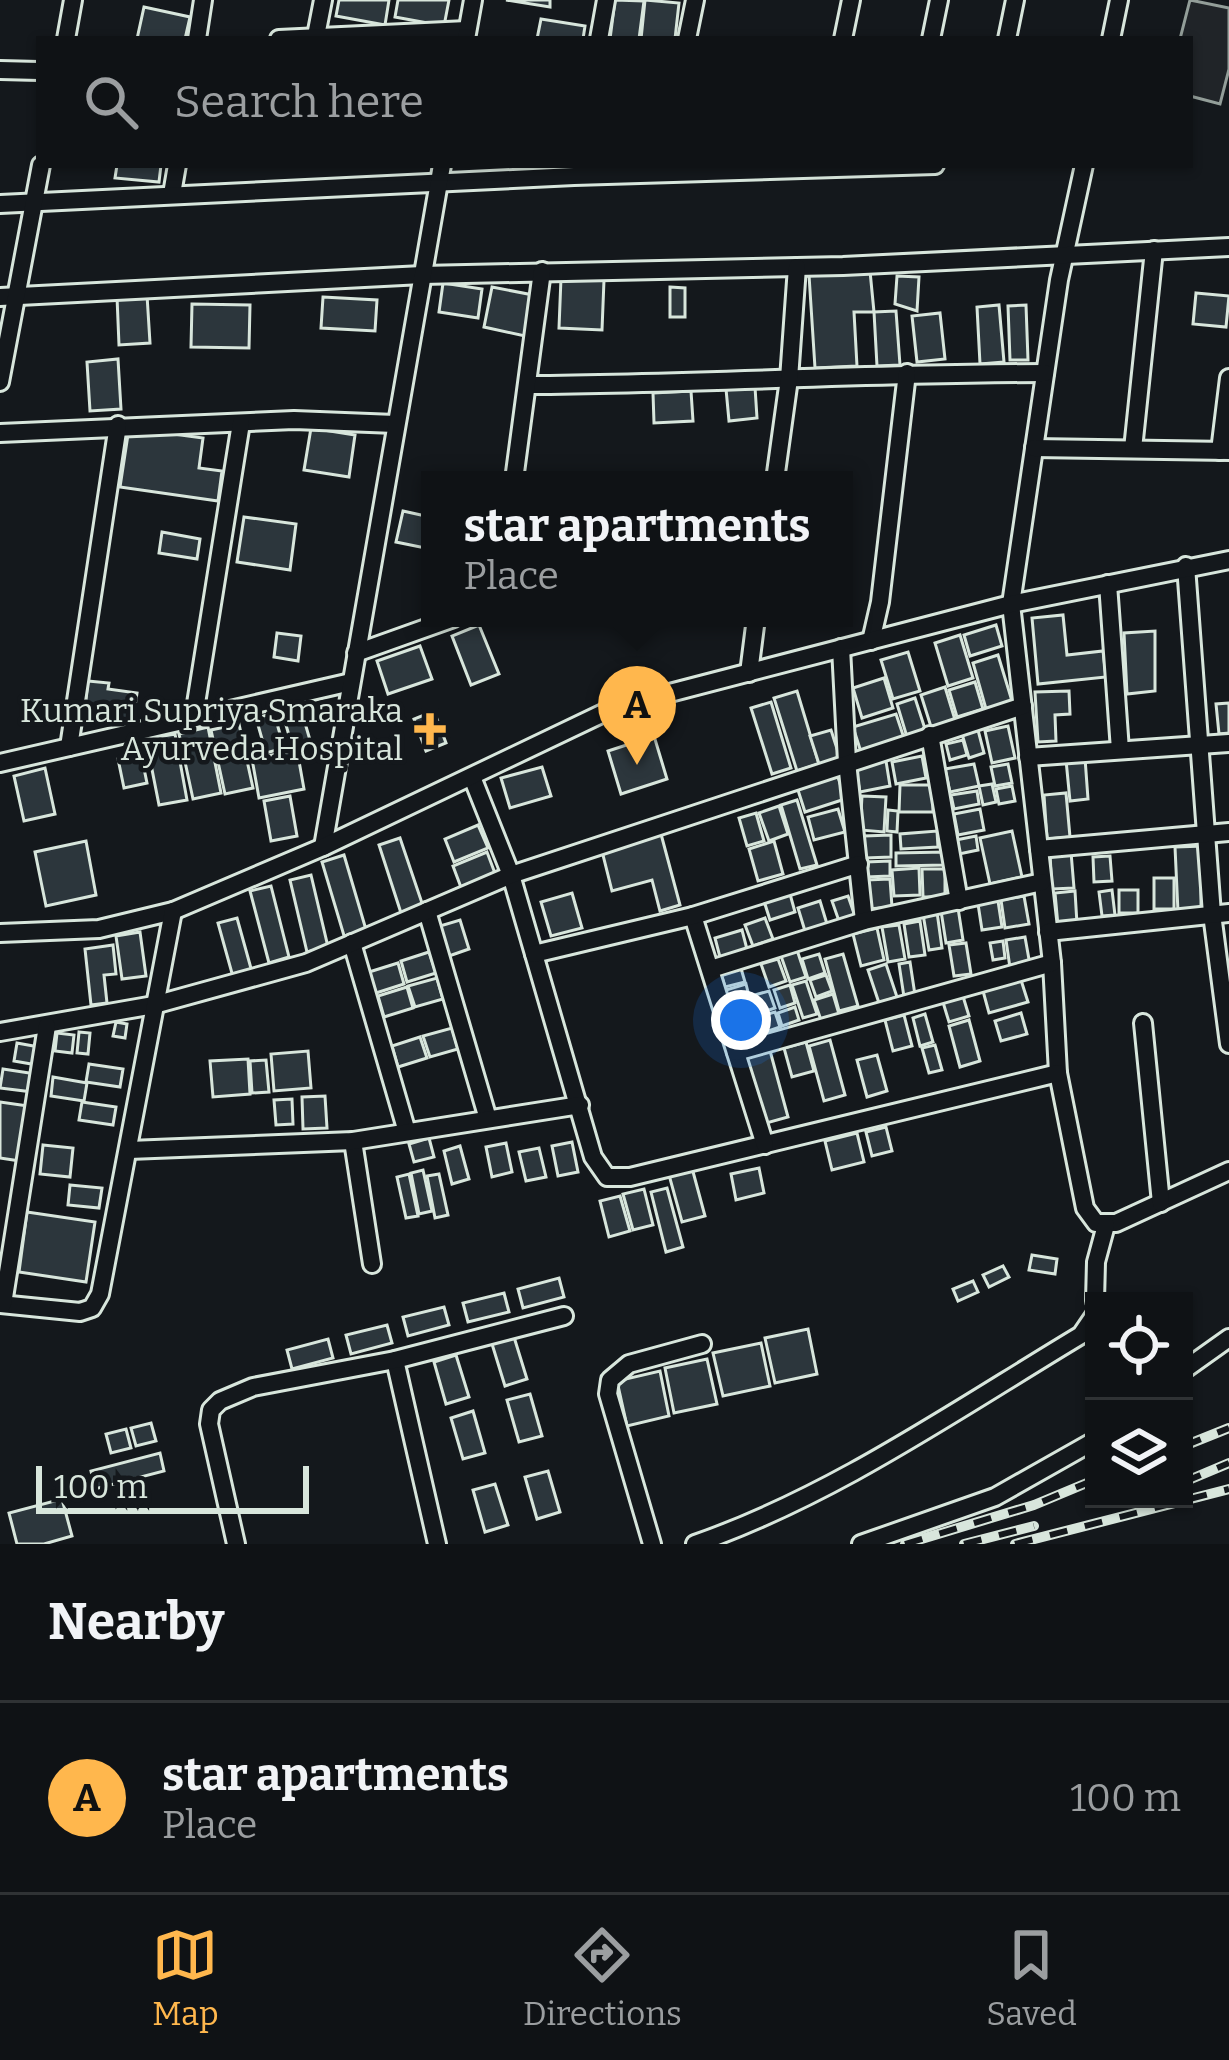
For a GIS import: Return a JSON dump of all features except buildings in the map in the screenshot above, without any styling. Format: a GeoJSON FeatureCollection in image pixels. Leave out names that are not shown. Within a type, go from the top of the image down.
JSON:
{"type":"FeatureCollection","features":[{"type":"Feature","properties":{"kind":"street"},"geometry":{"type":"LineString","coordinates":[[66,36],[73,0]]}},
{"type":"Feature","properties":{"kind":"street"},"geometry":{"type":"LineString","coordinates":[[197,36],[203,0]]}},
{"type":"Feature","properties":{"kind":"street"},"geometry":{"type":"LineString","coordinates":[[323,0],[316,36],[467,34],[473,0]]}},
{"type":"Feature","properties":{"kind":"street"},"geometry":{"type":"LineString","coordinates":[[600,36],[606,0]]}},
{"type":"Feature","properties":{"kind":"street"},"geometry":{"type":"LineString","coordinates":[[688,36],[695,0]]}},
{"type":"Feature","properties":{"kind":"street"},"geometry":{"type":"LineString","coordinates":[[844,36],[851,0]]}},
{"type":"Feature","properties":{"kind":"street"},"geometry":{"type":"LineString","coordinates":[[932,36],[938,0]]}},
{"type":"Feature","properties":{"kind":"street"},"geometry":{"type":"LineString","coordinates":[[1008,36],[1015,0]]}},
{"type":"Feature","properties":{"kind":"street"},"geometry":{"type":"LineString","coordinates":[[1112,36],[1120,0]]}},
{"type":"Feature","properties":{"kind":"street"},"geometry":{"type":"LineString","coordinates":[[0,70],[36,71]]}},
{"type":"Feature","properties":{"kind":"street"},"geometry":{"type":"LineString","coordinates":[[0,382],[8,297],[40,168]]}},
{"type":"Feature","properties":{"kind":"street"},"geometry":{"type":"LineString","coordinates":[[172,194],[176,168]]}},
{"type":"Feature","properties":{"kind":"street"},"geometry":{"type":"LineString","coordinates":[[0,204],[441,174],[772,168]]}},
{"type":"Feature","properties":{"kind":"street"},"geometry":{"type":"LineString","coordinates":[[1083,168],[1065,253],[1011,604],[1052,963],[1058,1073],[1084,1208],[1090,1218],[1106,1225],[1229,1172]]}},
{"type":"Feature","properties":{"kind":"street"},"geometry":{"type":"LineString","coordinates":[[323,847],[441,174]]}},
{"type":"Feature","properties":{"kind":"street"},"geometry":{"type":"LineString","coordinates":[[8,297],[422,275],[797,267],[1229,247]]}},
{"type":"Feature","properties":{"kind":"street"},"geometry":{"type":"LineString","coordinates":[[1133,449],[1154,250]]}},
{"type":"Feature","properties":{"kind":"street"},"geometry":{"type":"LineString","coordinates":[[776,471],[797,267]]}},
{"type":"Feature","properties":{"kind":"street"},"geometry":{"type":"LineString","coordinates":[[515,471],[542,272]]}},
{"type":"Feature","properties":{"kind":"street"},"geometry":{"type":"LineString","coordinates":[[529,385],[907,373],[1046,374]]}},
{"type":"Feature","properties":{"kind":"street"},"geometry":{"type":"LineString","coordinates":[[871,641],[880,602],[907,373]]}},
{"type":"Feature","properties":{"kind":"street"},"geometry":{"type":"LineString","coordinates":[[1034,448],[1224,451],[1229,378]]}},
{"type":"Feature","properties":{"kind":"street"},"geometry":{"type":"LineString","coordinates":[[0,433],[294,420],[394,424]]}},
{"type":"Feature","properties":{"kind":"street"},"geometry":{"type":"LineString","coordinates":[[194,716],[241,423]]}},
{"type":"Feature","properties":{"kind":"street"},"geometry":{"type":"LineString","coordinates":[[69,747],[118,425]]}},
{"type":"Feature","properties":{"kind":"street"},"geometry":{"type":"LineString","coordinates":[[0,933],[99,929],[173,911],[323,847],[616,707],[1011,604],[1229,560]]}},
{"type":"Feature","properties":{"kind":"street"},"geometry":{"type":"LineString","coordinates":[[1186,566],[1207,834],[1221,914],[1229,1044]]}},
{"type":"Feature","properties":{"kind":"street"},"geometry":{"type":"LineString","coordinates":[[1108,584],[1120,750]]}},
{"type":"Feature","properties":{"kind":"street"},"geometry":{"type":"LineString","coordinates":[[356,653],[429,627]]}},
{"type":"Feature","properties":{"kind":"street"},"geometry":{"type":"LineString","coordinates":[[748,673],[755,627]]}},
{"type":"Feature","properties":{"kind":"street"},"geometry":{"type":"LineString","coordinates":[[841,648],[864,921]]}},
{"type":"Feature","properties":{"kind":"street"},"geometry":{"type":"LineString","coordinates":[[0,763],[351,682]]}},
{"type":"Feature","properties":{"kind":"street"},"geometry":{"type":"LineString","coordinates":[[0,1032],[154,1005],[306,963],[511,875],[1023,706]]}},
{"type":"Feature","properties":{"kind":"street"},"geometry":{"type":"LineString","coordinates":[[930,735],[959,901]]}},
{"type":"Feature","properties":{"kind":"street"},"geometry":{"type":"LineString","coordinates":[[1028,757],[1229,743]]}},
{"type":"Feature","properties":{"kind":"street"},"geometry":{"type":"LineString","coordinates":[[472,777],[511,875],[593,1157],[607,1177],[630,1178],[1058,1073]]}},
{"type":"Feature","properties":{"kind":"street"},"geometry":{"type":"LineString","coordinates":[[1039,848],[1229,832]]}},
{"type":"Feature","properties":{"kind":"street"},"geometry":{"type":"LineString","coordinates":[[534,953],[693,916],[859,864]]}},
{"type":"Feature","properties":{"kind":"street"},"geometry":{"type":"LineString","coordinates":[[710,969],[864,921],[1042,882]]}},
{"type":"Feature","properties":{"kind":"street"},"geometry":{"type":"LineString","coordinates":[[47,1026],[1,1304],[69,1313],[92,1308],[106,1273],[173,911]]}},
{"type":"Feature","properties":{"kind":"street"},"geometry":{"type":"LineString","coordinates":[[427,911],[488,1119]]}},
{"type":"Feature","properties":{"kind":"street"},"geometry":{"type":"LineString","coordinates":[[1048,932],[1221,914]]}},
{"type":"Feature","properties":{"kind":"street"},"geometry":{"type":"LineString","coordinates":[[693,916],[765,1145]]}},
{"type":"Feature","properties":{"kind":"street"},"geometry":{"type":"LineString","coordinates":[[352,943],[407,1132]]}},
{"type":"Feature","properties":{"kind":"street"},"geometry":{"type":"LineString","coordinates":[[736,1052],[1052,963]]}},
{"type":"Feature","properties":{"kind":"street"},"geometry":{"type":"LineString","coordinates":[[1143,1023],[1161,1203]]}},
{"type":"Feature","properties":{"kind":"street"},"geometry":{"type":"LineString","coordinates":[[129,1150],[353,1141],[580,1105]]}},
{"type":"Feature","properties":{"kind":"street"},"geometry":{"type":"LineString","coordinates":[[353,1141],[372,1264]]}},
{"type":"Feature","properties":{"kind":"street"},"geometry":{"type":"LineString","coordinates":[[1095,1292],[1096,1262],[1106,1225]]}},
{"type":"Feature","properties":{"kind":"street"},"geometry":{"type":"LineString","coordinates":[[236,1544],[211,1435],[211,1410],[226,1396],[394,1360],[564,1316]]}},
{"type":"Feature","properties":{"kind":"street"},"geometry":{"type":"LineString","coordinates":[[695,1544],[760,1521],[891,1449],[1085,1329]]}},
{"type":"Feature","properties":{"kind":"street"},"geometry":{"type":"LineString","coordinates":[[1193,1364],[1229,1338]]}},
{"type":"Feature","properties":{"kind":"street"},"geometry":{"type":"LineString","coordinates":[[652,1544],[608,1394],[610,1379],[629,1364],[702,1344]]}},
{"type":"Feature","properties":{"kind":"street"},"geometry":{"type":"LineString","coordinates":[[394,1360],[437,1544]]}},
{"type":"Feature","properties":{"kind":"street"},"geometry":{"type":"LineString","coordinates":[[862,1544],[995,1497],[1085,1447]]}},
{"type":"Feature","properties":{"kind":"shaded area"},"geometry":{"type":"Polygon","coordinates":[[[1190,0],[1229,8],[1229,69],[1220,104],[1193,97],[1193,36],[1181,36],[1190,0]]]}},
{"type":"Feature","properties":{"kind":"railway"},"geometry":{"type":"LineString","coordinates":[[1193,1442],[1229,1428]]}},
{"type":"Feature","properties":{"kind":"railway"},"geometry":{"type":"LineString","coordinates":[[1193,1478],[1229,1463]]}},
{"type":"Feature","properties":{"kind":"railway"},"geometry":{"type":"LineString","coordinates":[[905,1544],[1034,1505],[1085,1484]]}},
{"type":"Feature","properties":{"kind":"railway"},"geometry":{"type":"LineString","coordinates":[[1015,1544],[1229,1489]]}},
{"type":"Feature","properties":{"kind":"railway"},"geometry":{"type":"LineString","coordinates":[[964,1544],[1034,1526]]}},
{"type":"Feature","properties":{"kind":"place","name":"Kumari Supriya Smaraka Ayurveda Hospital"},"geometry":{"type":"Point","coordinates":[430,729]}},
{"type":"Feature","properties":{"kind":"place","name":"star apartments"},"geometry":{"type":"Point","coordinates":[637,765]}}]}
